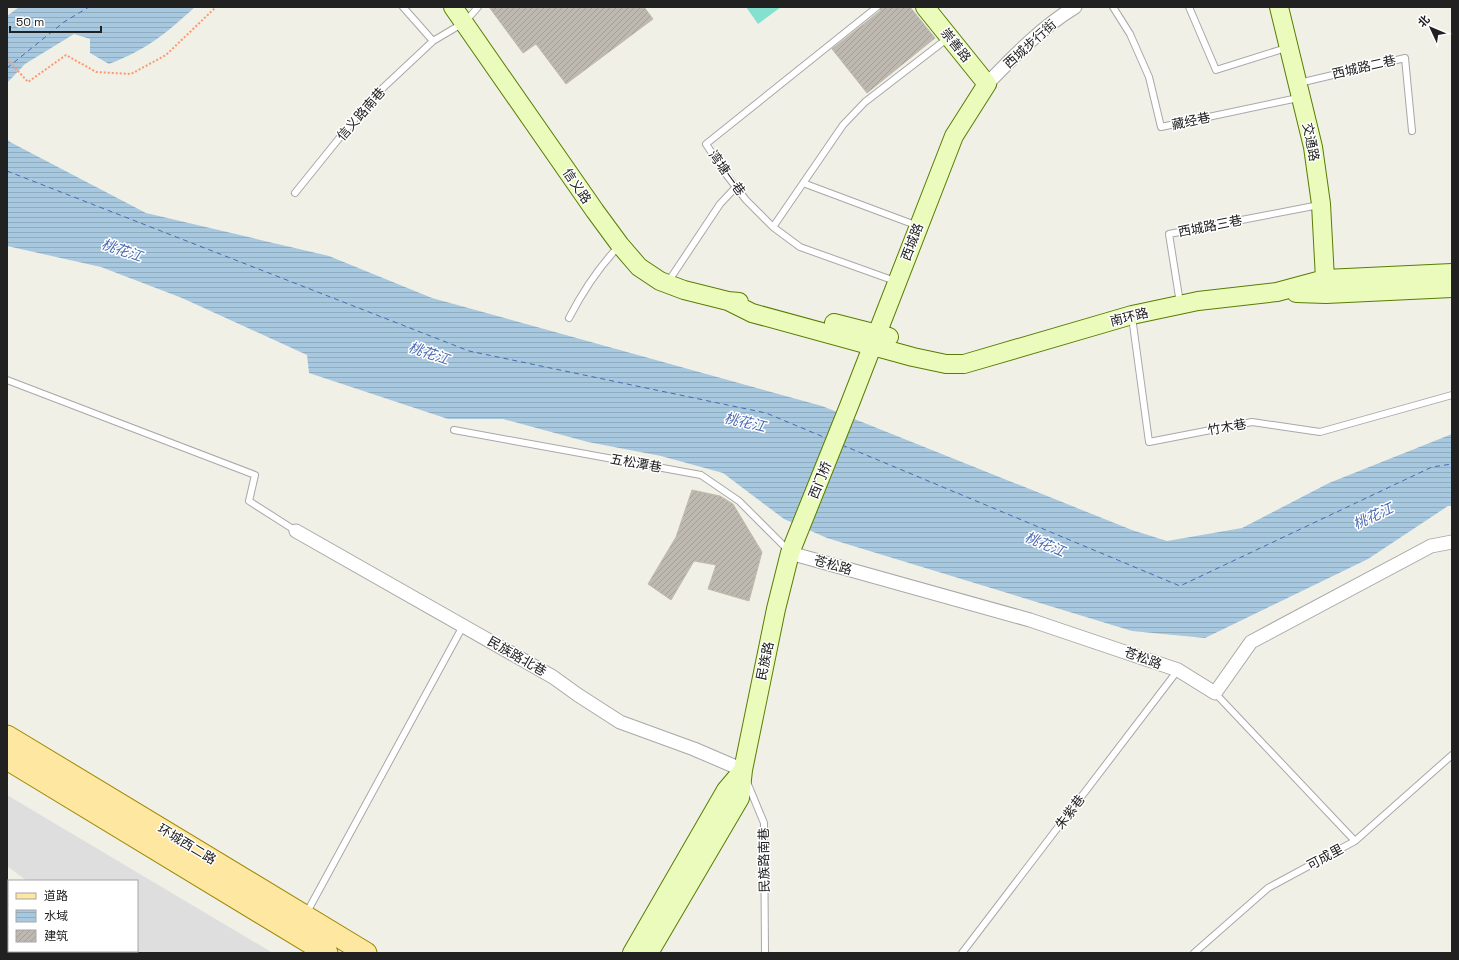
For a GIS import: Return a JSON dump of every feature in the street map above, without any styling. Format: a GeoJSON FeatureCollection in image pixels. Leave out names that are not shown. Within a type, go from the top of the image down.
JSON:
{"type":"FeatureCollection","features":[{"type":"Feature","properties":{"kind":"main road","name":"信义路"},"geometry":{"type":"LineString","coordinates":[[453,7],[465,22],[620,245],[639,267],[667,284],[684,290],[728,301],[752,313],[875,339]]}},
{"type":"Feature","properties":{"kind":"main road","name":"崇善路"},"geometry":{"type":"LineString","coordinates":[[925,7],[987,84]]}},
{"type":"Feature","properties":{"kind":"main road","name":"交通路"},"geometry":{"type":"LineString","coordinates":[[1279,7],[1290,46],[1313,147],[1321,204],[1325,279]]}},
{"type":"Feature","properties":{"kind":"main road","name":"西城路"},"geometry":{"type":"LineString","coordinates":[[849,406],[954,136],[987,84]]}},
{"type":"Feature","properties":{"kind":"main road","name":"南环路"},"geometry":{"type":"LineString","coordinates":[[875,339],[947,354],[984,358],[1132,315],[1180,305],[1277,292],[1325,279],[1452,273]]}},
{"type":"Feature","properties":{"kind":"main road","name":"南环路"},"geometry":{"type":"LineString","coordinates":[[1277,292],[1326,294],[1452,288]]}},
{"type":"Feature","properties":{"kind":"main road","name":"西门桥"},"geometry":{"type":"LineString","coordinates":[[790,553],[849,406]]}},
{"type":"Feature","properties":{"kind":"main road","name":"民族路"},"geometry":{"type":"LineString","coordinates":[[649,953],[740,798],[743,770],[776,610],[790,553]]}},
{"type":"Feature","properties":{"kind":"main road","name":"环城西二路"},"geometry":{"type":"LineString","coordinates":[[7,736],[366,953]]}},
{"type":"Feature","properties":{"kind":"main road","name":"环城西二路"},"geometry":{"type":"LineString","coordinates":[[7,759],[327,953]]}},
{"type":"Feature","properties":{"kind":"main road","name":"民族路"},"geometry":{"type":"LineString","coordinates":[[632,953],[726,790],[743,770]]}},
{"type":"Feature","properties":{"kind":"street","name":"西城步行街"},"geometry":{"type":"LineString","coordinates":[[987,84],[1061,10],[1075,7]]}},
{"type":"Feature","properties":{"kind":"street","name":"民族路北巷"},"geometry":{"type":"LineString","coordinates":[[296,531],[553,676],[578,695],[620,722],[694,749],[743,770]]}},
{"type":"Feature","properties":{"kind":"street"},"geometry":{"type":"LineString","coordinates":[[1215,693],[1251,642],[1432,546],[1452,542]]}},
{"type":"Feature","properties":{"kind":"street","name":"苍松路"},"geometry":{"type":"LineString","coordinates":[[790,553],[1030,620],[1178,670],[1215,693]]}},
{"type":"Feature","properties":{"kind":"lane"},"geometry":{"type":"LineString","coordinates":[[403,7],[433,40]]}},
{"type":"Feature","properties":{"kind":"lane","name":"信义路南巷"},"geometry":{"type":"LineString","coordinates":[[295,193],[370,100],[433,40],[465,22],[478,7]]}},
{"type":"Feature","properties":{"kind":"lane","name":"湾塘一巷"},"geometry":{"type":"LineString","coordinates":[[877,7],[706,144],[735,188],[773,227],[800,247],[897,282]]}},
{"type":"Feature","properties":{"kind":"lane","name":"藏经巷"},"geometry":{"type":"LineString","coordinates":[[1113,7],[1130,34],[1149,77],[1161,127],[1300,90]]}},
{"type":"Feature","properties":{"kind":"lane"},"geometry":{"type":"LineString","coordinates":[[1189,7],[1216,70],[1290,46]]}},
{"type":"Feature","properties":{"kind":"lane"},"geometry":{"type":"LineString","coordinates":[[773,227],[843,125],[866,102],[949,37]]}},
{"type":"Feature","properties":{"kind":"lane","name":"西城路二巷"},"geometry":{"type":"LineString","coordinates":[[1300,90],[1405,58],[1412,131]]}},
{"type":"Feature","properties":{"kind":"lane"},"geometry":{"type":"LineString","coordinates":[[803,183],[918,226]]}},
{"type":"Feature","properties":{"kind":"lane"},"geometry":{"type":"LineString","coordinates":[[667,284],[720,204],[735,188]]}},
{"type":"Feature","properties":{"kind":"lane","name":"西城路三巷"},"geometry":{"type":"LineString","coordinates":[[1180,305],[1169,234],[1321,204]]}},
{"type":"Feature","properties":{"kind":"lane"},"geometry":{"type":"LineString","coordinates":[[569,318],[582,293],[600,266],[620,245]]}},
{"type":"Feature","properties":{"kind":"lane","name":"竹木巷"},"geometry":{"type":"LineString","coordinates":[[1132,315],[1149,442],[1252,422],[1320,432],[1452,394]]}},
{"type":"Feature","properties":{"kind":"lane"},"geometry":{"type":"LineString","coordinates":[[7,380],[255,475],[249,501],[296,531]]}},
{"type":"Feature","properties":{"kind":"lane","name":"五松潭巷"},"geometry":{"type":"LineString","coordinates":[[454,430],[701,475],[740,501],[790,553]]}},
{"type":"Feature","properties":{"kind":"lane"},"geometry":{"type":"LineString","coordinates":[[305,915],[463,626]]}},
{"type":"Feature","properties":{"kind":"lane","name":"朱紫巷"},"geometry":{"type":"LineString","coordinates":[[962,953],[1178,670]]}},
{"type":"Feature","properties":{"kind":"lane"},"geometry":{"type":"LineString","coordinates":[[1215,693],[1355,841]]}},
{"type":"Feature","properties":{"kind":"lane","name":"可成里"},"geometry":{"type":"LineString","coordinates":[[1194,953],[1268,888],[1355,841],[1452,754]]}},
{"type":"Feature","properties":{"kind":"lane","name":"民族路南巷"},"geometry":{"type":"LineString","coordinates":[[743,770],[764,823],[765,953]]}},
{"type":"Feature","properties":{"kind":"path"},"geometry":{"type":"LineString","coordinates":[[7,59],[28,82],[66,55],[96,72],[131,74],[166,55],[216,7]]}},
{"type":"Feature","properties":{"kind":"shaded area"},"geometry":{"type":"Polygon","coordinates":[[[746,7],[781,7],[758,24],[746,7]]]}},
{"type":"Feature","properties":{"kind":"shaded area"},"geometry":{"type":"Polygon","coordinates":[[[7,795],[273,953],[122,953],[120,952],[138,952],[138,880],[26,880],[7,866],[7,795]]]}},
{"type":"Feature","properties":{"kind":"water"},"geometry":{"type":"Polygon","coordinates":[[[19,7],[195,7],[155,40],[135,53],[109,64],[90,53],[90,39],[74,34],[25,64],[7,83],[7,16],[19,7]]]}},
{"type":"Feature","properties":{"kind":"water","name":"桃花江"},"geometry":{"type":"Polygon","coordinates":[[[7,139],[10,142],[146,213],[329,256],[432,298],[822,406],[1132,530],[1167,541],[1242,528],[1329,483],[1452,434],[1452,506],[1448,506],[1368,559],[1205,638],[1132,631],[827,538],[784,519],[723,473],[661,456],[588,442],[503,419],[448,419],[309,373],[307,355],[182,298],[101,267],[7,246],[7,139]]]}},
{"type":"Feature","properties":{"kind":"building"},"geometry":{"type":"Polygon","coordinates":[[[489,7],[644,7],[653,19],[566,84],[536,44],[523,53],[489,7]]]}},
{"type":"Feature","properties":{"kind":"building"},"geometry":{"type":"Polygon","coordinates":[[[881,7],[910,7],[935,38],[867,93],[832,49],[880,11],[881,7]]]}},
{"type":"Feature","properties":{"kind":"building"},"geometry":{"type":"Polygon","coordinates":[[[692,490],[720,496],[733,504],[762,552],[749,601],[708,589],[716,565],[694,561],[671,600],[648,584],[676,537],[692,490]]]}},
{"type":"Feature","properties":{"kind":"ferry route"},"geometry":{"type":"LineString","coordinates":[[7,68],[64,22],[89,7]]}},
{"type":"Feature","properties":{"kind":"ferry route"},"geometry":{"type":"LineString","coordinates":[[7,171],[469,351],[766,413],[826,438]]}},
{"type":"Feature","properties":{"kind":"ferry route"},"geometry":{"type":"LineString","coordinates":[[842,445],[1180,586],[1432,467],[1452,464]]}}]}
